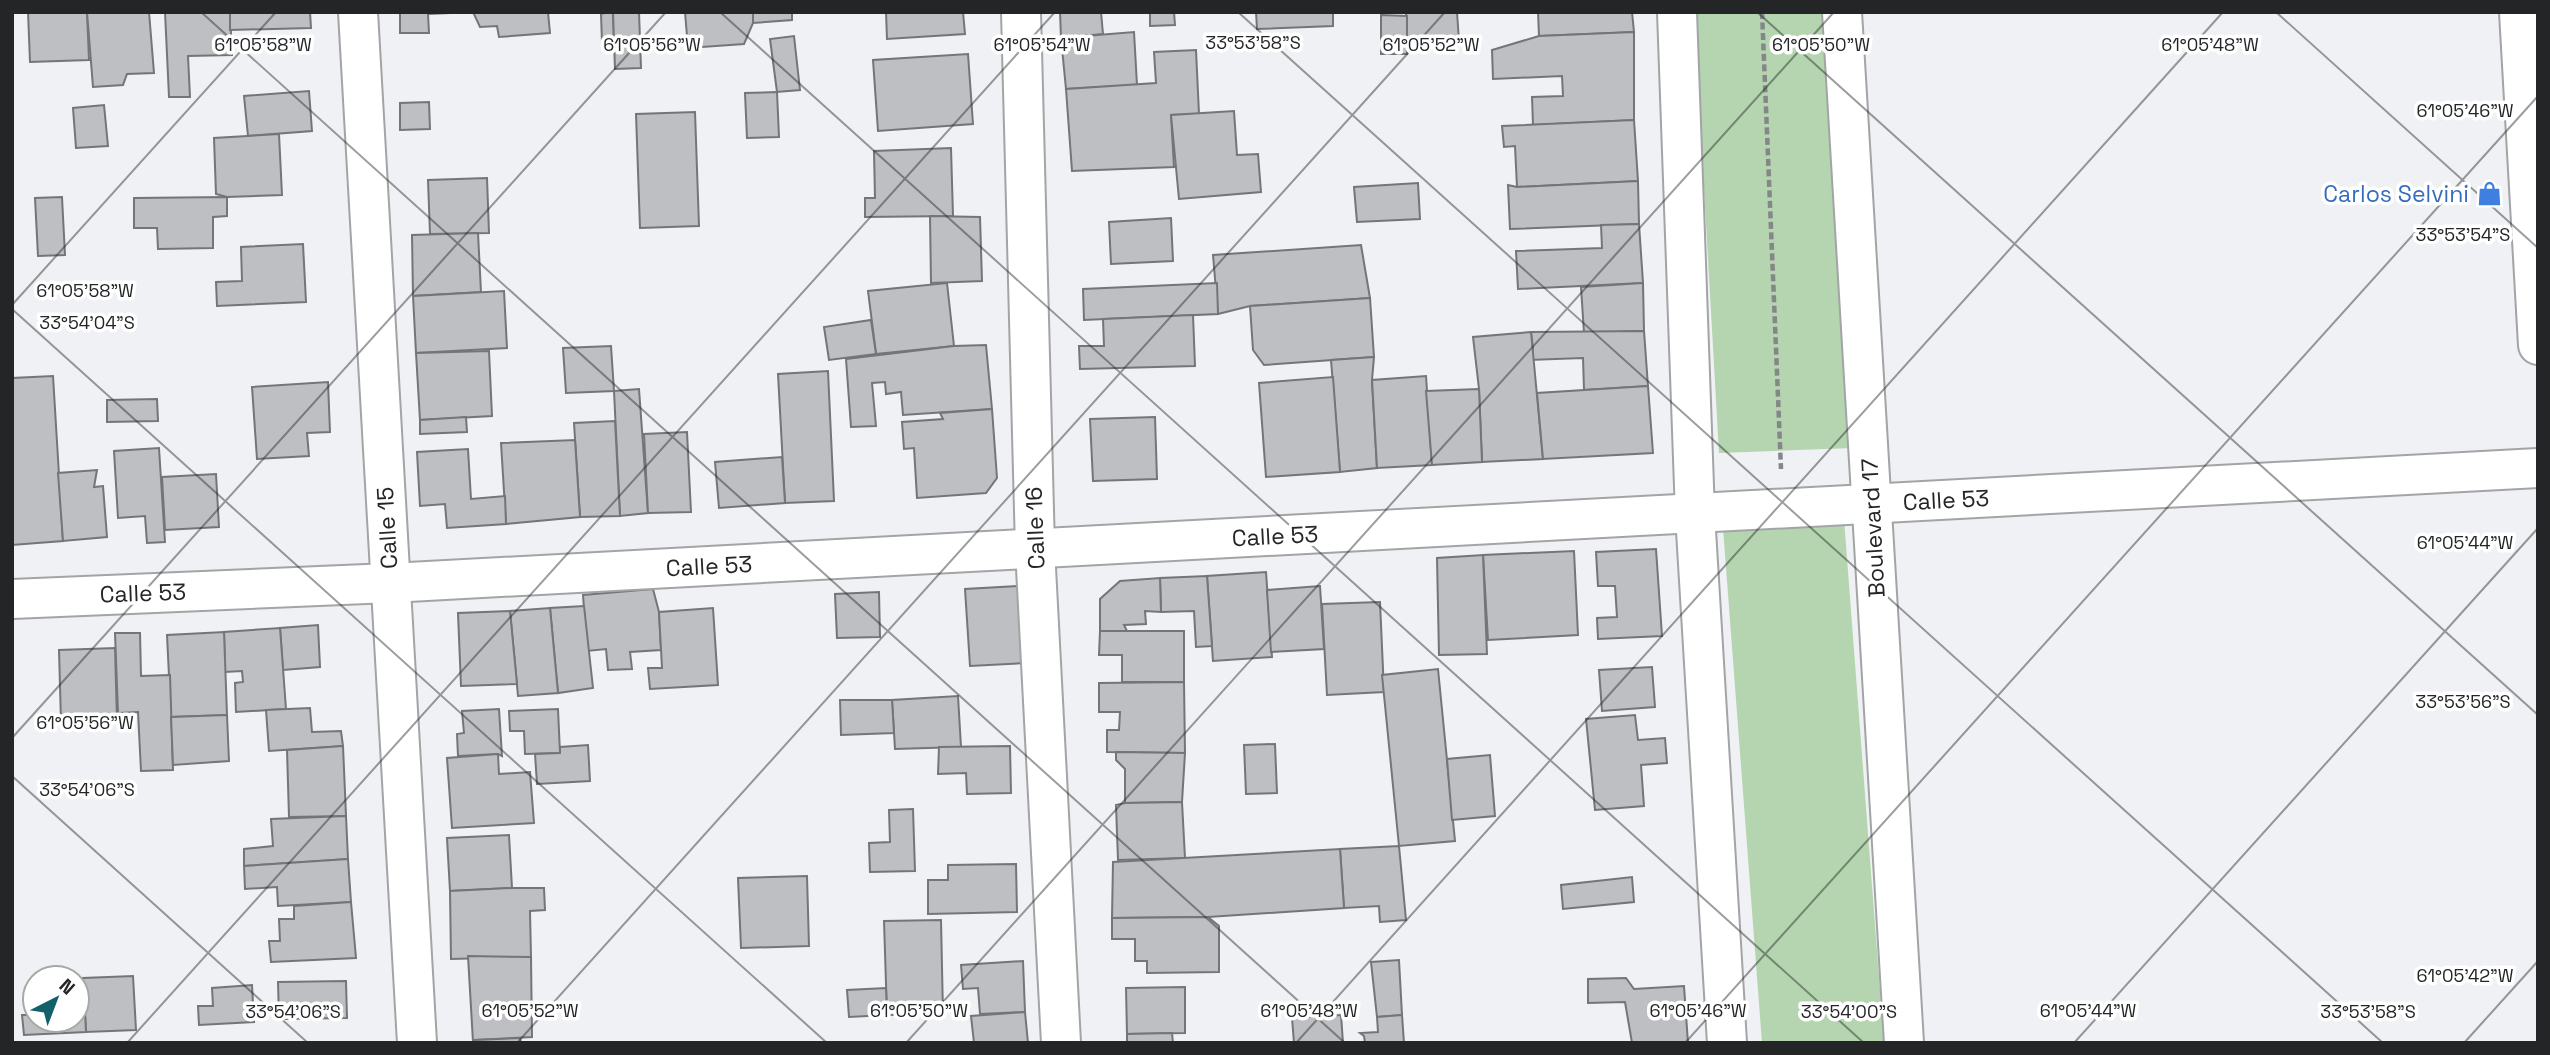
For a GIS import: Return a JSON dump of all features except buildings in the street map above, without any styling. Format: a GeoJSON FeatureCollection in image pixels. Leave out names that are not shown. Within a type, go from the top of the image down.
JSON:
{"type":"FeatureCollection","features":[{"type":"Feature","properties":{"kind":"street","name":"Calle 15"},"geometry":{"type":"LineString","coordinates":[[358,12],[417,1043]]}},
{"type":"Feature","properties":{"kind":"street","name":"Calle 16"},"geometry":{"type":"LineString","coordinates":[[1021,12],[1035,549],[1061,1043]]}},
{"type":"Feature","properties":{"kind":"street"},"geometry":{"type":"LineString","coordinates":[[1677,12],[1695,513],[1727,1043]]}},
{"type":"Feature","properties":{"kind":"street","name":"Boulevard 17"},"geometry":{"type":"LineString","coordinates":[[1842,12],[1904,1043]]}},
{"type":"Feature","properties":{"kind":"street"},"geometry":{"type":"LineString","coordinates":[[2519,12],[2538,345]]}},
{"type":"Feature","properties":{"kind":"street","name":"Calle 53"},"geometry":{"type":"LineString","coordinates":[[12,598],[390,583],[2538,468]]}},
{"type":"Feature","properties":{"kind":"path"},"geometry":{"type":"LineString","coordinates":[[1762,12],[1783,509]]}},
{"type":"Feature","properties":{"kind":"green space"},"geometry":{"type":"Polygon","coordinates":[[[1694,12],[1833,12],[1853,448],[1719,453],[1694,12]]]}},
{"type":"Feature","properties":{"kind":"green space"},"geometry":{"type":"Polygon","coordinates":[[[1844,519],[1884,1043],[1762,1043],[1723,528],[1844,519]]]}},
{"type":"Feature","properties":{"kind":"place","name":"Carlos Selvini"},"geometry":{"type":"Point","coordinates":[2489,194]}}]}
